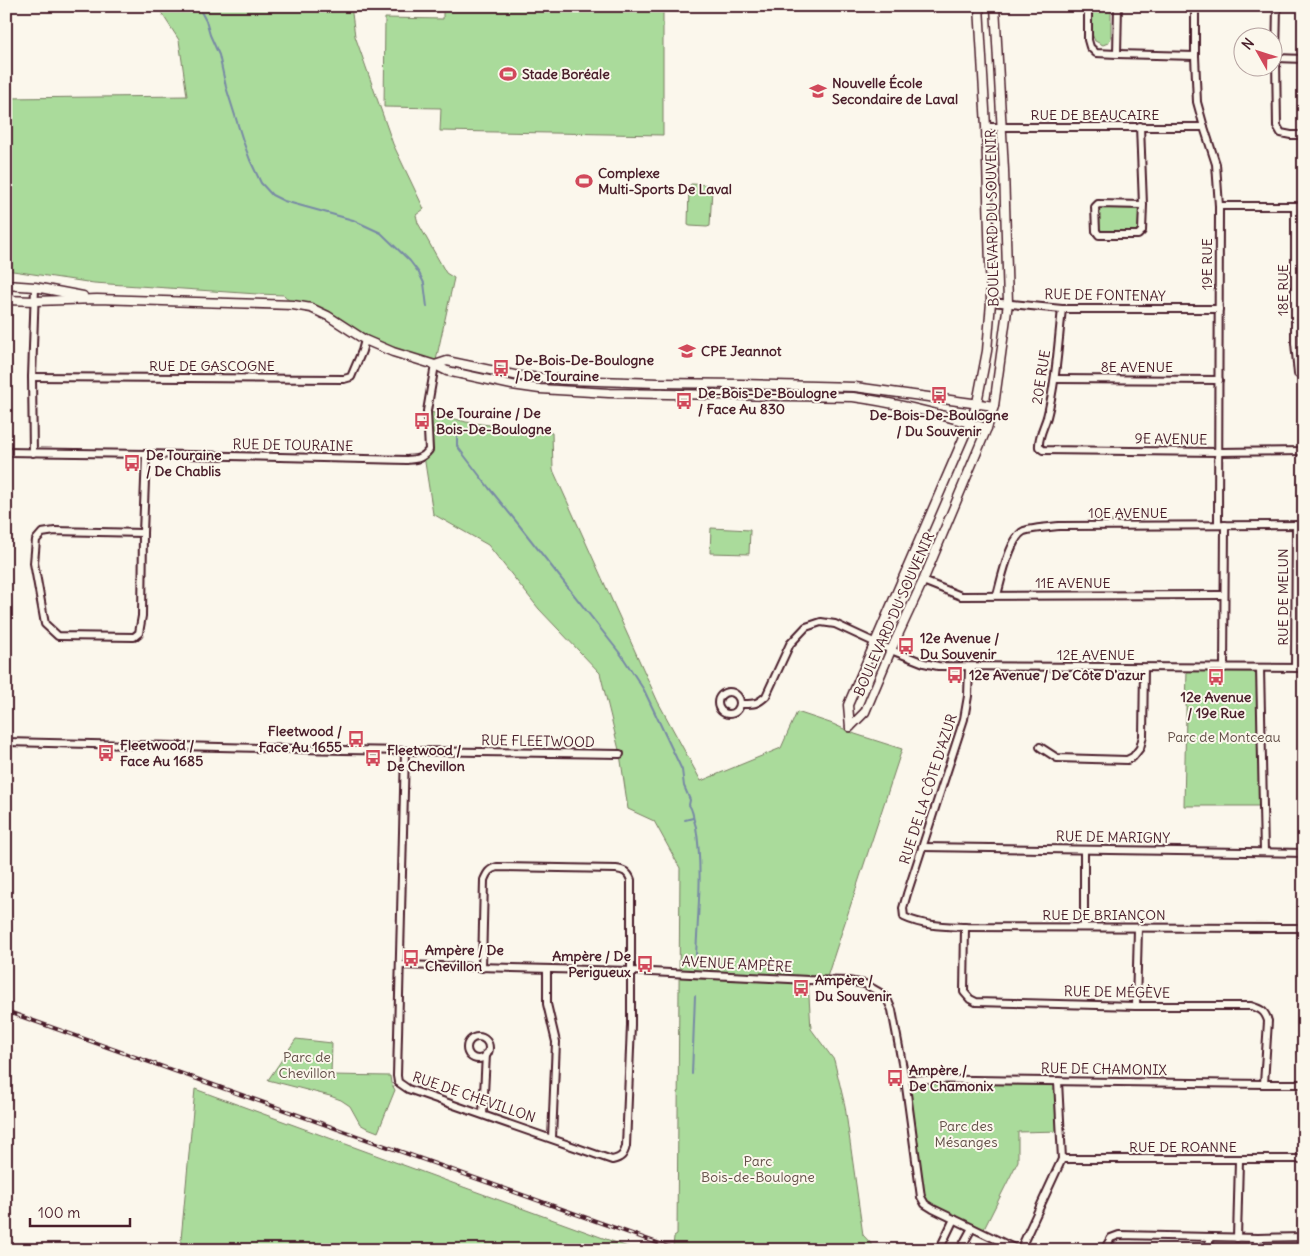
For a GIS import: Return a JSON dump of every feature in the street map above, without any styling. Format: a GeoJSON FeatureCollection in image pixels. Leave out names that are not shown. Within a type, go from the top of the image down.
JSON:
{"type":"FeatureCollection","features":[{"type":"Feature","properties":{"kind":"street","name":"BOULEVARD DU SOUVENIR"},"geometry":{"type":"LineString","coordinates":[[979,6],[986,128],[991,302],[987,351],[977,403],[970,423],[848,705],[850,727],[865,712],[924,581],[987,428],[994,406],[1008,303],[1002,128],[995,6]]}},
{"type":"Feature","properties":{"kind":"street"},"geometry":{"type":"LineString","coordinates":[[1088,6],[1088,40],[1090,47],[1096,52],[1195,56]]}},
{"type":"Feature","properties":{"kind":"street"},"geometry":{"type":"LineString","coordinates":[[1117,54],[1118,6]]}},
{"type":"Feature","properties":{"kind":"street","name":"19E RUE"},"geometry":{"type":"LineString","coordinates":[[1195,6],[1197,102],[1216,164],[1219,206],[1219,452],[1224,595],[1224,668]]}},
{"type":"Feature","properties":{"kind":"street"},"geometry":{"type":"LineString","coordinates":[[1277,6],[1277,28]]}},
{"type":"Feature","properties":{"kind":"street"},"geometry":{"type":"LineString","coordinates":[[1282,58],[1304,59]]}},
{"type":"Feature","properties":{"kind":"street"},"geometry":{"type":"LineString","coordinates":[[1276,78],[1277,126],[1282,133],[1304,135]]}},
{"type":"Feature","properties":{"kind":"street"},"geometry":{"type":"LineString","coordinates":[[1140,126],[1143,205],[1142,231],[1138,234],[1099,235],[1096,231],[1095,207],[1098,204],[1143,205]]}},
{"type":"Feature","properties":{"kind":"street","name":"RUE DE BEAUCAIRE"},"geometry":{"type":"LineString","coordinates":[[986,128],[1204,127]]}},
{"type":"Feature","properties":{"kind":"street"},"geometry":{"type":"LineString","coordinates":[[1219,206],[1304,206]]}},
{"type":"Feature","properties":{"kind":"street","name":"18E RUE"},"geometry":{"type":"LineString","coordinates":[[1295,206],[1295,343],[1298,374]]}},
{"type":"Feature","properties":{"kind":"street"},"geometry":{"type":"LineString","coordinates":[[6,285],[35,287],[97,299]]}},
{"type":"Feature","properties":{"kind":"street"},"geometry":{"type":"LineString","coordinates":[[33,453],[32,377],[35,287]]}},
{"type":"Feature","properties":{"kind":"street"},"geometry":{"type":"LineString","coordinates":[[6,300],[97,299],[293,305],[311,308],[328,316],[365,340],[392,352],[435,365],[446,371],[512,385],[540,389],[609,393],[853,397],[916,408],[987,428]]}},
{"type":"Feature","properties":{"kind":"street","name":"RUE DE FONTENAY"},"geometry":{"type":"LineString","coordinates":[[991,302],[1062,309],[1219,309]]}},
{"type":"Feature","properties":{"kind":"street","name":"20E RUE"},"geometry":{"type":"LineString","coordinates":[[1040,447],[1038,442],[1047,417],[1055,379],[1062,309]]}},
{"type":"Feature","properties":{"kind":"street","name":"RUE DE GASCOGNE"},"geometry":{"type":"LineString","coordinates":[[32,377],[344,379],[351,376],[362,352],[365,340]]}},
{"type":"Feature","properties":{"kind":"street"},"geometry":{"type":"LineString","coordinates":[[435,365],[447,361],[519,376],[568,380],[855,387],[994,406]]}},
{"type":"Feature","properties":{"kind":"street","name":"RUE DE TOURAINE"},"geometry":{"type":"LineString","coordinates":[[6,452],[416,459],[424,456],[429,450],[427,411],[435,365]]}},
{"type":"Feature","properties":{"kind":"street","name":"8E AVENUE"},"geometry":{"type":"LineString","coordinates":[[1055,379],[1219,380]]}},
{"type":"Feature","properties":{"kind":"street","name":"9E AVENUE"},"geometry":{"type":"LineString","coordinates":[[1040,447],[1043,450],[1304,451]]}},
{"type":"Feature","properties":{"kind":"street"},"geometry":{"type":"LineString","coordinates":[[143,533],[55,531],[42,533],[36,540],[34,562],[45,624],[58,636],[134,637],[139,633],[142,616],[146,454]]}},
{"type":"Feature","properties":{"kind":"street","name":"10E AVENUE"},"geometry":{"type":"LineString","coordinates":[[997,596],[1012,546],[1019,535],[1025,531],[1059,526],[1304,525]]}},
{"type":"Feature","properties":{"kind":"street","name":"RUE DE MELUN"},"geometry":{"type":"LineString","coordinates":[[1295,668],[1296,526]]}},
{"type":"Feature","properties":{"kind":"street","name":"11E AVENUE"},"geometry":{"type":"LineString","coordinates":[[924,581],[961,596],[1224,595]]}},
{"type":"Feature","properties":{"kind":"street","name":"12E AVENUE"},"geometry":{"type":"LineString","coordinates":[[740,704],[755,704],[766,696],[790,644],[806,628],[820,622],[835,624],[892,650],[924,663],[938,666],[1304,668]]}},
{"type":"Feature","properties":{"kind":"street","name":"RUE DE LA CÔTE D'AZUR"},"geometry":{"type":"LineString","coordinates":[[904,917],[903,908],[964,719],[968,696],[969,667]]}},
{"type":"Feature","properties":{"kind":"street"},"geometry":{"type":"LineString","coordinates":[[1040,747],[1057,758],[1127,760],[1133,757],[1140,748],[1143,736],[1144,668]]}},
{"type":"Feature","properties":{"kind":"street"},"geometry":{"type":"LineString","coordinates":[[1260,668],[1264,852]]}},
{"type":"Feature","properties":{"kind":"street","name":"RUE FLEETWOOD"},"geometry":{"type":"LineString","coordinates":[[6,742],[620,754]]}},
{"type":"Feature","properties":{"kind":"street","name":"RUE DE CHEVILLON"},"geometry":{"type":"LineString","coordinates":[[405,751],[398,1082],[408,1089],[612,1160],[619,1159],[624,1154],[626,1146],[631,1025],[631,971]]}},
{"type":"Feature","properties":{"kind":"street","name":"RUE DE MARIGNY"},"geometry":{"type":"LineString","coordinates":[[922,847],[1304,853]]}},
{"type":"Feature","properties":{"kind":"street"},"geometry":{"type":"LineString","coordinates":[[1084,850],[1084,927]]}},
{"type":"Feature","properties":{"kind":"street"},"geometry":{"type":"LineString","coordinates":[[482,968],[484,880],[487,871],[497,867],[616,869],[626,872],[632,880],[631,971]]}},
{"type":"Feature","properties":{"kind":"street","name":"RUE DE BRIANÇON"},"geometry":{"type":"LineString","coordinates":[[904,917],[914,922],[965,927],[1304,928]]}},
{"type":"Feature","properties":{"kind":"street","name":"RUE DE MÉGÈVE"},"geometry":{"type":"LineString","coordinates":[[965,927],[964,992],[970,999],[976,1002],[1136,1006],[1251,1006],[1261,1009],[1268,1021],[1264,1084]]}},
{"type":"Feature","properties":{"kind":"street"},"geometry":{"type":"LineString","coordinates":[[1136,1006],[1138,928]]}},
{"type":"Feature","properties":{"kind":"street","name":"AVENUE AMPÈRE"},"geometry":{"type":"LineString","coordinates":[[400,965],[631,971],[848,981],[865,984],[887,999],[892,1010],[905,1079],[921,1197],[926,1204],[1019,1250]]}},
{"type":"Feature","properties":{"kind":"street"},"geometry":{"type":"LineString","coordinates":[[547,970],[548,1004],[556,1042],[552,1138]]}},
{"type":"Feature","properties":{"kind":"street"},"geometry":{"type":"LineString","coordinates":[[483,1114],[486,1054]]}},
{"type":"Feature","properties":{"kind":"street","name":"RUE DE CHAMONIX"},"geometry":{"type":"LineString","coordinates":[[905,1079],[1304,1084]]}},
{"type":"Feature","properties":{"kind":"street"},"geometry":{"type":"LineString","coordinates":[[1019,1250],[1062,1159],[1058,1081]]}},
{"type":"Feature","properties":{"kind":"street","name":"RUE DE ROANNE"},"geometry":{"type":"LineString","coordinates":[[1062,1159],[1304,1159]]}},
{"type":"Feature","properties":{"kind":"street"},"geometry":{"type":"LineString","coordinates":[[1238,1238],[1239,1160]]}},
{"type":"Feature","properties":{"kind":"street"},"geometry":{"type":"LineString","coordinates":[[939,1250],[954,1219]]}},
{"type":"Feature","properties":{"kind":"street"},"geometry":{"type":"LineString","coordinates":[[960,1250],[972,1228]]}},
{"type":"Feature","properties":{"kind":"street"},"geometry":{"type":"LineString","coordinates":[[1104,1250],[1111,1238],[1119,1235],[1238,1238],[1304,1237]]}},
{"type":"Feature","properties":{"kind":"street"},"geometry":{"type":"LineString","coordinates":[[1209,1237],[1210,1250]]}},
{"type":"Feature","properties":{"kind":"street"},"geometry":{"type":"LineString","coordinates":[[1255,1250],[1258,1238]]}},
{"type":"Feature","properties":{"kind":"green space"},"geometry":{"type":"Polygon","coordinates":[[[157,6],[351,6],[355,36],[393,144],[424,209],[416,215],[418,223],[446,273],[454,278],[435,365],[393,352],[328,316],[293,305],[284,295],[94,283],[6,270],[6,98],[187,96],[179,40],[157,6]]]}},
{"type":"Feature","properties":{"kind":"green space"},"geometry":{"type":"Polygon","coordinates":[[[419,6],[663,6],[663,135],[440,131],[441,108],[384,107],[385,18],[443,19],[443,9],[419,6]]]}},
{"type":"Feature","properties":{"kind":"green space"},"geometry":{"type":"Polygon","coordinates":[[[1092,6],[1111,6],[1111,38],[1108,43],[1103,45],[1095,41],[1092,34],[1092,6]]]}},
{"type":"Feature","properties":{"kind":"green space"},"geometry":{"type":"Polygon","coordinates":[[[691,184],[711,185],[710,226],[688,225],[689,186],[691,184]]]}},
{"type":"Feature","properties":{"kind":"green space"},"geometry":{"type":"Polygon","coordinates":[[[1102,208],[1136,208],[1139,211],[1138,228],[1135,231],[1102,232],[1099,230],[1099,210],[1102,208]]]}},
{"type":"Feature","properties":{"kind":"green space","name":"Parc Bois-de-Boulogne"},"geometry":{"type":"Polygon","coordinates":[[[427,411],[466,422],[552,433],[553,470],[658,702],[701,781],[781,748],[797,712],[902,749],[826,980],[808,980],[811,1029],[834,1060],[845,1106],[863,1235],[877,1250],[682,1250],[673,1247],[674,1237],[677,1235],[680,868],[654,821],[628,809],[620,754],[600,673],[539,609],[488,545],[433,514],[424,456],[429,450],[427,411]]]}},
{"type":"Feature","properties":{"kind":"green space"},"geometry":{"type":"Polygon","coordinates":[[[711,528],[750,530],[749,554],[710,553],[711,528]]]}},
{"type":"Feature","properties":{"kind":"green space","name":"Parc de Montceau"},"geometry":{"type":"Polygon","coordinates":[[[1187,668],[1260,668],[1263,806],[1184,806],[1187,668]]]}},
{"type":"Feature","properties":{"kind":"green space","name":"Parc de Chevillon"},"geometry":{"type":"Polygon","coordinates":[[[296,1039],[332,1043],[331,1075],[390,1076],[395,1090],[378,1132],[360,1124],[350,1106],[341,1100],[268,1080],[296,1039]]]}},
{"type":"Feature","properties":{"kind":"green space","name":"Parc des Mésanges"},"geometry":{"type":"Polygon","coordinates":[[[905,1079],[1058,1081],[1061,1131],[1018,1132],[1018,1161],[982,1233],[933,1209],[921,1197],[905,1079]]]}},
{"type":"Feature","properties":{"kind":"green space"},"geometry":{"type":"Polygon","coordinates":[[[195,1089],[636,1250],[180,1250],[195,1089]]]}},
{"type":"Feature","properties":{"kind":"waterway"},"geometry":{"type":"LineString","coordinates":[[198,6],[219,55],[226,87],[243,141],[261,183],[272,195],[284,201],[353,220],[381,233],[410,261],[419,273],[424,283],[427,307]]}},
{"type":"Feature","properties":{"kind":"waterway"},"geometry":{"type":"LineString","coordinates":[[458,427],[457,446],[622,656],[644,690],[682,770],[698,843],[699,891],[696,955]]}},
{"type":"Feature","properties":{"kind":"waterway"},"geometry":{"type":"LineString","coordinates":[[685,820],[693,818]]}},
{"type":"Feature","properties":{"kind":"waterway"},"geometry":{"type":"LineString","coordinates":[[692,1074],[695,996]]}},
{"type":"Feature","properties":{"kind":"railway"},"geometry":{"type":"LineString","coordinates":[[6,1011],[677,1250]]}},
{"type":"Feature","properties":{"kind":"place","name":"Stade Boréale"},"geometry":{"type":"Point","coordinates":[508,74]}},
{"type":"Feature","properties":{"kind":"place","name":"Nouvelle École Secondaire de Laval"},"geometry":{"type":"Point","coordinates":[818,91]}},
{"type":"Feature","properties":{"kind":"place","name":"Complexe Multi-Sports De Laval"},"geometry":{"type":"Point","coordinates":[584,181]}},
{"type":"Feature","properties":{"kind":"place","name":"CPE Jeannot"},"geometry":{"type":"Point","coordinates":[687,351]}},
{"type":"Feature","properties":{"kind":"place","name":"De-Bois-De-Boulogne / De Touraine"},"geometry":{"type":"Point","coordinates":[501,368]}},
{"type":"Feature","properties":{"kind":"place","name":"De-Bois-De-Boulogne / Du Souvenir"},"geometry":{"type":"Point","coordinates":[939,395]}},
{"type":"Feature","properties":{"kind":"place","name":"De-Bois-De-Boulogne / Face Au 830"},"geometry":{"type":"Point","coordinates":[684,401]}},
{"type":"Feature","properties":{"kind":"place","name":"De Touraine / De Bois-De-Boulogne"},"geometry":{"type":"Point","coordinates":[422,421]}},
{"type":"Feature","properties":{"kind":"place","name":"De Touraine / De Chablis"},"geometry":{"type":"Point","coordinates":[132,463]}},
{"type":"Feature","properties":{"kind":"place","name":"12e Avenue / Du Souvenir"},"geometry":{"type":"Point","coordinates":[906,646]}},
{"type":"Feature","properties":{"kind":"place","name":"12e Avenue / De Côte D'azur"},"geometry":{"type":"Point","coordinates":[955,675]}},
{"type":"Feature","properties":{"kind":"place","name":"12e Avenue / 19e Rue"},"geometry":{"type":"Point","coordinates":[1216,677]}},
{"type":"Feature","properties":{"kind":"place","name":"Fleetwood / Face Au 1655"},"geometry":{"type":"Point","coordinates":[356,739]}},
{"type":"Feature","properties":{"kind":"place","name":"Fleetwood / Face Au 1685"},"geometry":{"type":"Point","coordinates":[106,753]}},
{"type":"Feature","properties":{"kind":"place","name":"Fleetwood / De Chevillon"},"geometry":{"type":"Point","coordinates":[373,758]}},
{"type":"Feature","properties":{"kind":"place","name":"Ampère / De Chevillon"},"geometry":{"type":"Point","coordinates":[411,958]}},
{"type":"Feature","properties":{"kind":"place","name":"Ampère / De Perigueux"},"geometry":{"type":"Point","coordinates":[645,964]}},
{"type":"Feature","properties":{"kind":"place","name":"Ampère / Du Souvenir"},"geometry":{"type":"Point","coordinates":[801,988]}},
{"type":"Feature","properties":{"kind":"place","name":"Ampère / De Chamonix"},"geometry":{"type":"Point","coordinates":[895,1078]}}]}
